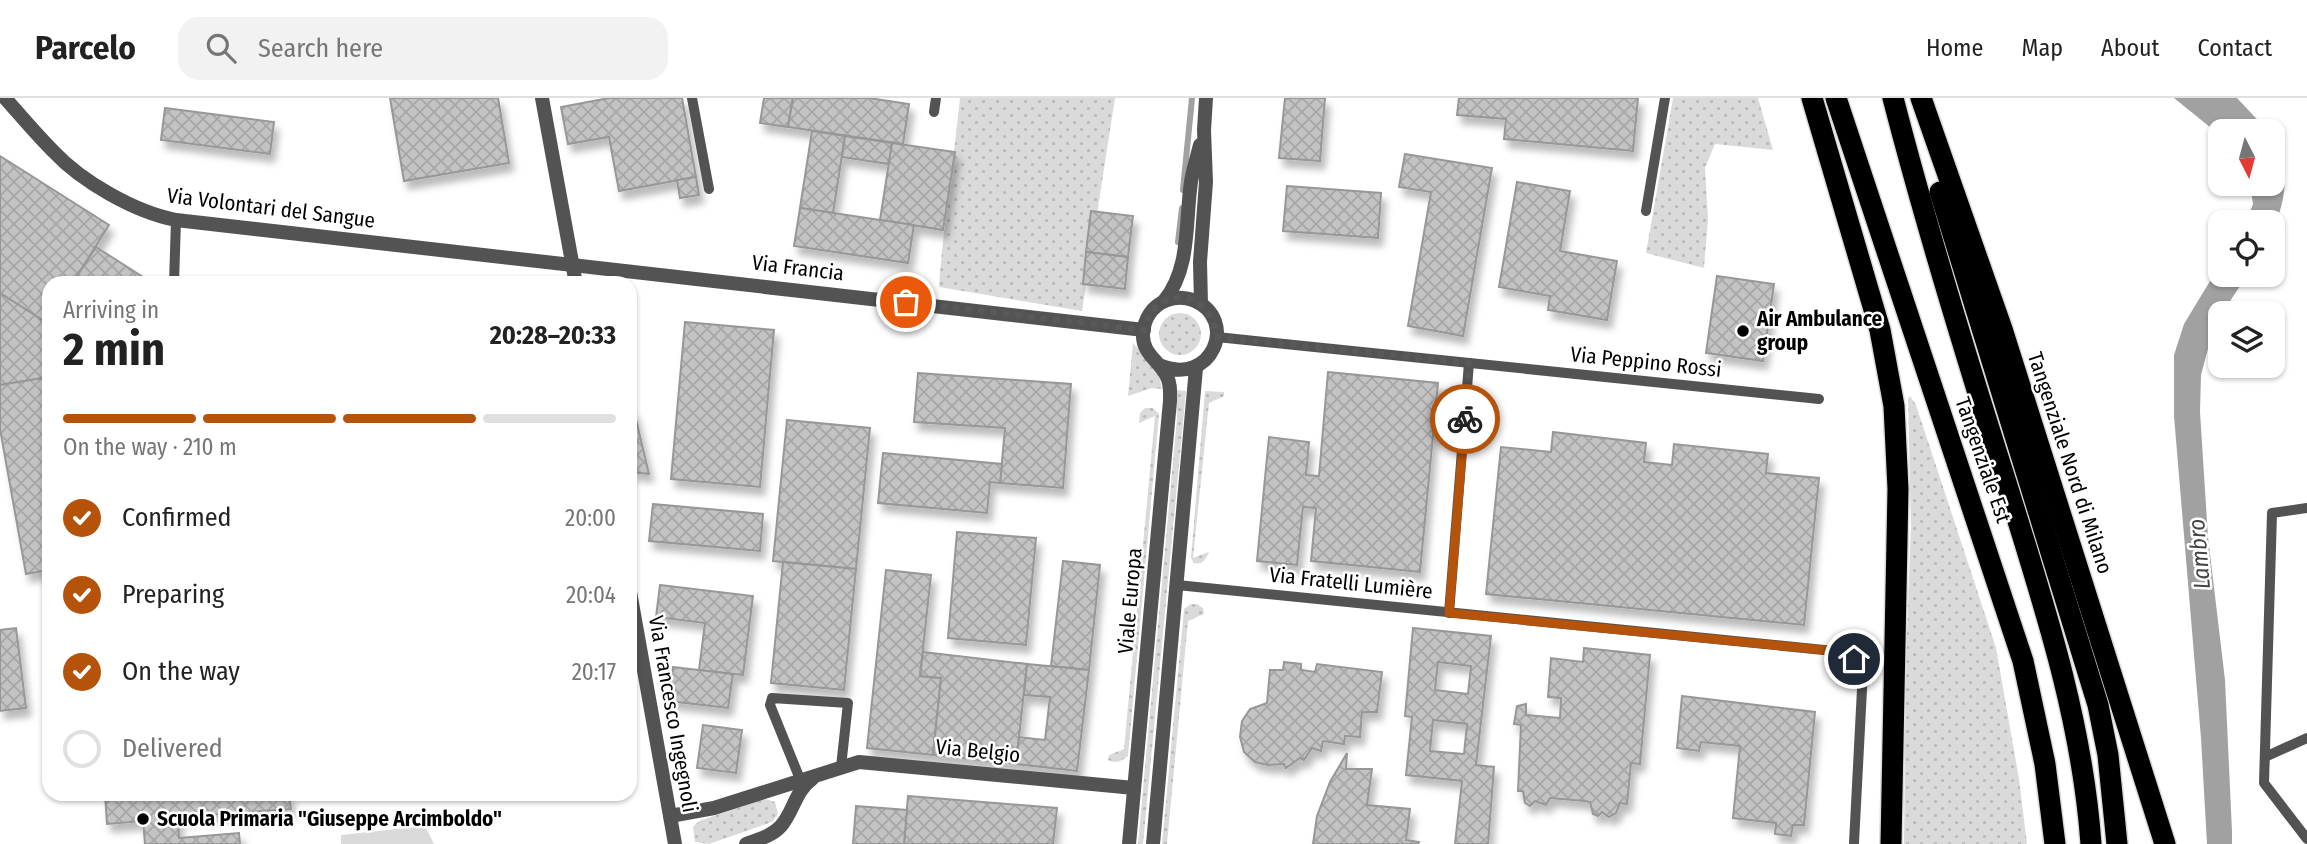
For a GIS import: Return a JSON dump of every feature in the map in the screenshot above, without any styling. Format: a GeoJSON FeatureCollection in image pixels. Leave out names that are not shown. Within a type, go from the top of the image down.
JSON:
{"type":"FeatureCollection","features":[{"type":"Feature","properties":{"kind":"highway"},"geometry":{"type":"LineString","coordinates":[[1812,98],[1880,330],[1894,406],[1898,489],[1891,844]]}},
{"type":"Feature","properties":{"kind":"highway","name":"Tangenziale Est"},"geometry":{"type":"LineString","coordinates":[[1836,98],[2023,661],[2045,764],[2054,844]]}},
{"type":"Feature","properties":{"kind":"highway","name":"Tangenziale Est"},"geometry":{"type":"LineString","coordinates":[[1893,98],[1917,194],[2058,651],[2076,732],[2091,844]]}},
{"type":"Feature","properties":{"kind":"highway"},"geometry":{"type":"LineString","coordinates":[[1912,98],[2098,705],[2108,755],[2118,844]]}},
{"type":"Feature","properties":{"kind":"highway","name":"Tangenziale Nord di Milano"},"geometry":{"type":"LineString","coordinates":[[1921,98],[2002,329],[2165,844]]}},
{"type":"Feature","properties":{"kind":"street","name":"Via Volontari del Sangue"},"geometry":{"type":"LineString","coordinates":[[5,98],[55,153],[99,188],[157,216],[572,264]]}},
{"type":"Feature","properties":{"kind":"street"},"geometry":{"type":"LineString","coordinates":[[542,98],[574,276]]}},
{"type":"Feature","properties":{"kind":"street"},"geometry":{"type":"LineString","coordinates":[[1201,304],[1206,98]]}},
{"type":"Feature","properties":{"kind":"street"},"geometry":{"type":"LineString","coordinates":[[1144,330],[1146,319],[1153,309],[1173,290],[1183,261],[1192,180],[1204,130]]}},
{"type":"Feature","properties":{"kind":"street","name":"Via Francia"},"geometry":{"type":"LineString","coordinates":[[572,264],[1144,330]]}},
{"type":"Feature","properties":{"kind":"street"},"geometry":{"type":"LineString","coordinates":[[1160,365],[1178,371],[1196,368],[1207,360],[1217,337],[1216,324],[1210,312],[1201,304],[1185,298],[1164,301]]}},
{"type":"Feature","properties":{"kind":"street","name":"Viale Europa"},"geometry":{"type":"LineString","coordinates":[[1129,844],[1170,401],[1169,382],[1146,348],[1144,330]]}},
{"type":"Feature","properties":{"kind":"street"},"geometry":{"type":"LineString","coordinates":[[1153,844],[1196,368]]}},
{"type":"Feature","properties":{"kind":"street","name":"Via Francesco Ingegnoli"},"geometry":{"type":"LineString","coordinates":[[637,631],[675,844]]}},
{"type":"Feature","properties":{"kind":"street","name":"Via Belgio"},"geometry":{"type":"LineString","coordinates":[[670,816],[714,808],[801,783],[859,762],[1134,788]]}},
{"type":"Feature","properties":{"kind":"street","name":"Via Belgio"},"geometry":{"type":"LineString","coordinates":[[746,844],[770,835],[782,825],[801,783]]}},
{"type":"Feature","properties":{"kind":"lane"},"geometry":{"type":"LineString","coordinates":[[692,98],[709,190]]}},
{"type":"Feature","properties":{"kind":"lane"},"geometry":{"type":"LineString","coordinates":[[934,112],[936,98]]}},
{"type":"Feature","properties":{"kind":"lane"},"geometry":{"type":"LineString","coordinates":[[1646,211],[1665,98]]}},
{"type":"Feature","properties":{"kind":"lane"},"geometry":{"type":"LineString","coordinates":[[174,276],[176,220]]}},
{"type":"Feature","properties":{"kind":"lane","name":"Via Peppino Rossi"},"geometry":{"type":"LineString","coordinates":[[1217,337],[1819,399]]}},
{"type":"Feature","properties":{"kind":"lane"},"geometry":{"type":"LineString","coordinates":[[1449,613],[1469,363]]}},
{"type":"Feature","properties":{"kind":"lane"},"geometry":{"type":"LineString","coordinates":[[2307,508],[2273,513],[2264,783],[2307,839]]}},
{"type":"Feature","properties":{"kind":"lane","name":"Via Fratelli Lumière"},"geometry":{"type":"LineString","coordinates":[[1177,585],[1834,651],[1854,659],[1863,670],[1854,843]]}},
{"type":"Feature","properties":{"kind":"lane"},"geometry":{"type":"LineString","coordinates":[[801,783],[770,705],[772,698],[848,703],[841,767]]}},
{"type":"Feature","properties":{"kind":"lane"},"geometry":{"type":"LineString","coordinates":[[2265,757],[2307,738]]}},
{"type":"Feature","properties":{"kind":"shaded area"},"geometry":{"type":"Polygon","coordinates":[[[960,98],[1115,98],[1082,311],[939,287],[960,98]]]}},
{"type":"Feature","properties":{"kind":"shaded area"},"geometry":{"type":"Polygon","coordinates":[[[1673,98],[1758,98],[1773,150],[1715,144],[1705,168],[1708,219],[1704,268],[1646,253],[1673,98]]]}},
{"type":"Feature","properties":{"kind":"shaded area"},"geometry":{"type":"Polygon","coordinates":[[[1180,313],[1195,319],[1201,334],[1195,349],[1180,355],[1165,349],[1159,334],[1165,319],[1180,313]]]}},
{"type":"Feature","properties":{"kind":"shaded area"},"geometry":{"type":"Polygon","coordinates":[[[1133,343],[1158,371],[1162,389],[1152,388],[1128,396],[1133,343]]]}},
{"type":"Feature","properties":{"kind":"shaded area"},"geometry":{"type":"Polygon","coordinates":[[[1176,390],[1186,391],[1143,844],[1138,844],[1177,418],[1176,390]]]}},
{"type":"Feature","properties":{"kind":"shaded area"},"geometry":{"type":"Polygon","coordinates":[[[1205,391],[1224,392],[1224,396],[1209,403],[1193,558],[1209,552],[1203,561],[1194,563],[1191,558],[1205,391]]]}},
{"type":"Feature","properties":{"kind":"shaded area"},"geometry":{"type":"Polygon","coordinates":[[[1910,396],[1916,405],[1996,648],[2019,779],[2027,844],[1904,844],[1911,526],[1910,396]]]}},
{"type":"Feature","properties":{"kind":"shaded area"},"geometry":{"type":"Polygon","coordinates":[[[1145,408],[1153,408],[1159,414],[1128,756],[1114,762],[1108,760],[1109,755],[1124,749],[1155,416],[1139,423],[1140,413],[1145,408]]]}},
{"type":"Feature","properties":{"kind":"shaded area"},"geometry":{"type":"Polygon","coordinates":[[[1191,604],[1203,608],[1204,614],[1188,621],[1167,844],[1162,844],[1184,609],[1191,604]]]}},
{"type":"Feature","properties":{"kind":"shaded area"},"geometry":{"type":"Polygon","coordinates":[[[765,799],[775,802],[778,814],[772,822],[709,844],[695,842],[693,827],[699,821],[765,799]]]}},
{"type":"Feature","properties":{"kind":"shaded area"},"geometry":{"type":"Polygon","coordinates":[[[425,826],[434,844],[341,844],[341,835],[425,826]]]}},
{"type":"Feature","properties":{"kind":"water"},"geometry":{"type":"Polygon","coordinates":[[[2174,98],[2237,98],[2257,119],[2208,119],[2208,125],[2174,98]]]}},
{"type":"Feature","properties":{"kind":"water"},"geometry":{"type":"Polygon","coordinates":[[[2252,196],[2284,196],[2280,210],[2251,210],[2252,196]]]}},
{"type":"Feature","properties":{"kind":"water","name":"Lambro"},"geometry":{"type":"Polygon","coordinates":[[[2208,284],[2208,287],[2239,287],[2230,301],[2208,301],[2208,349],[2201,375],[2200,412],[2208,537],[2225,680],[2232,844],[2207,844],[2201,738],[2174,416],[2174,355],[2184,324],[2208,284]]]}},
{"type":"Feature","properties":{"kind":"building"},"geometry":{"type":"Polygon","coordinates":[[[390,98],[498,98],[509,163],[404,181],[390,98]]]}},
{"type":"Feature","properties":{"kind":"building"},"geometry":{"type":"Polygon","coordinates":[[[609,98],[682,98],[696,177],[619,191],[609,137],[568,144],[561,107],[609,98]]]}},
{"type":"Feature","properties":{"kind":"building"},"geometry":{"type":"Polygon","coordinates":[[[764,98],[793,98],[788,127],[760,123],[764,98]]]}},
{"type":"Feature","properties":{"kind":"building"},"geometry":{"type":"Polygon","coordinates":[[[793,98],[869,98],[909,104],[903,144],[788,127],[793,98]]]}},
{"type":"Feature","properties":{"kind":"building"},"geometry":{"type":"Polygon","coordinates":[[[1285,98],[1325,98],[1320,161],[1279,158],[1285,98]]]}},
{"type":"Feature","properties":{"kind":"building"},"geometry":{"type":"Polygon","coordinates":[[[1459,98],[1638,98],[1633,151],[1504,139],[1506,119],[1457,115],[1459,98]]]}},
{"type":"Feature","properties":{"kind":"building"},"geometry":{"type":"Polygon","coordinates":[[[165,108],[274,122],[270,154],[161,140],[165,108]]]}},
{"type":"Feature","properties":{"kind":"building"},"geometry":{"type":"Polygon","coordinates":[[[812,131],[845,136],[833,213],[800,208],[812,131]]]}},
{"type":"Feature","properties":{"kind":"building"},"geometry":{"type":"Polygon","coordinates":[[[845,136],[892,143],[889,164],[842,157],[845,136]]]}},
{"type":"Feature","properties":{"kind":"building"},"geometry":{"type":"Polygon","coordinates":[[[892,143],[955,152],[943,230],[880,220],[892,143]]]}},
{"type":"Feature","properties":{"kind":"building"},"geometry":{"type":"Polygon","coordinates":[[[1405,154],[1492,168],[1463,336],[1408,326],[1431,192],[1399,187],[1405,154]]]}},
{"type":"Feature","properties":{"kind":"building"},"geometry":{"type":"Polygon","coordinates":[[[0,156],[109,225],[77,276],[42,276],[42,320],[0,293],[0,156]]]}},
{"type":"Feature","properties":{"kind":"building"},"geometry":{"type":"Polygon","coordinates":[[[696,177],[699,195],[680,198],[677,180],[696,177]]]}},
{"type":"Feature","properties":{"kind":"building"},"geometry":{"type":"Polygon","coordinates":[[[1517,182],[1570,191],[1560,251],[1617,261],[1607,320],[1548,310],[1550,296],[1499,287],[1517,182]]]}},
{"type":"Feature","properties":{"kind":"building"},"geometry":{"type":"Polygon","coordinates":[[[1287,186],[1381,193],[1378,238],[1283,231],[1287,186]]]}},
{"type":"Feature","properties":{"kind":"building"},"geometry":{"type":"Polygon","coordinates":[[[800,208],[914,225],[908,263],[794,246],[800,208]]]}},
{"type":"Feature","properties":{"kind":"building"},"geometry":{"type":"Polygon","coordinates":[[[1091,211],[1133,216],[1128,257],[1086,252],[1091,211]]]}},
{"type":"Feature","properties":{"kind":"building"},"geometry":{"type":"Polygon","coordinates":[[[96,247],[141,276],[77,276],[96,247]]]}},
{"type":"Feature","properties":{"kind":"building"},"geometry":{"type":"Polygon","coordinates":[[[1086,252],[1128,257],[1125,289],[1083,284],[1086,252]]]}},
{"type":"Feature","properties":{"kind":"building"},"geometry":{"type":"Polygon","coordinates":[[[1717,276],[1774,284],[1763,361],[1706,353],[1717,276]]]}},
{"type":"Feature","properties":{"kind":"building"},"geometry":{"type":"Polygon","coordinates":[[[0,293],[42,320],[42,378],[0,385],[0,293]]]}},
{"type":"Feature","properties":{"kind":"building"},"geometry":{"type":"Polygon","coordinates":[[[685,322],[774,330],[760,487],[671,479],[685,322]]]}},
{"type":"Feature","properties":{"kind":"building"},"geometry":{"type":"Polygon","coordinates":[[[1328,372],[1438,383],[1420,572],[1311,561],[1316,508],[1303,507],[1297,565],[1257,561],[1269,437],[1309,442],[1306,475],[1319,476],[1328,372]]]}},
{"type":"Feature","properties":{"kind":"building"},"geometry":{"type":"Polygon","coordinates":[[[918,373],[1071,384],[1063,488],[1000,483],[1005,428],[914,422],[918,373]]]}},
{"type":"Feature","properties":{"kind":"building"},"geometry":{"type":"Polygon","coordinates":[[[42,378],[42,571],[26,574],[0,429],[0,385],[42,378]]]}},
{"type":"Feature","properties":{"kind":"building"},"geometry":{"type":"Polygon","coordinates":[[[787,420],[870,428],[856,569],[773,561],[787,420]]]}},
{"type":"Feature","properties":{"kind":"building"},"geometry":{"type":"Polygon","coordinates":[[[637,424],[649,474],[637,473],[637,424]]]}},
{"type":"Feature","properties":{"kind":"building"},"geometry":{"type":"Polygon","coordinates":[[[1553,432],[1646,443],[1644,462],[1672,465],[1674,444],[1768,454],[1766,473],[1819,478],[1804,625],[1486,594],[1501,447],[1551,452],[1553,432]]]}},
{"type":"Feature","properties":{"kind":"building"},"geometry":{"type":"Polygon","coordinates":[[[883,453],[1002,464],[1000,483],[990,482],[987,513],[878,503],[883,453]]]}},
{"type":"Feature","properties":{"kind":"building"},"geometry":{"type":"Polygon","coordinates":[[[653,504],[763,514],[760,551],[649,541],[653,504]]]}},
{"type":"Feature","properties":{"kind":"building"},"geometry":{"type":"Polygon","coordinates":[[[957,532],[1036,538],[1026,645],[948,638],[957,532]]]}},
{"type":"Feature","properties":{"kind":"building"},"geometry":{"type":"Polygon","coordinates":[[[1063,561],[1100,565],[1089,670],[1051,666],[1063,561]]]}},
{"type":"Feature","properties":{"kind":"building"},"geometry":{"type":"Polygon","coordinates":[[[783,562],[856,569],[844,690],[771,683],[783,562]]]}},
{"type":"Feature","properties":{"kind":"building"},"geometry":{"type":"Polygon","coordinates":[[[886,570],[931,575],[920,676],[941,678],[933,755],[867,748],[886,570]]]}},
{"type":"Feature","properties":{"kind":"building"},"geometry":{"type":"Polygon","coordinates":[[[660,585],[753,596],[743,675],[699,670],[705,623],[656,617],[660,585]]]}},
{"type":"Feature","properties":{"kind":"building"},"geometry":{"type":"Polygon","coordinates":[[[16,628],[26,708],[0,711],[0,630],[16,628]]]}},
{"type":"Feature","properties":{"kind":"building"},"geometry":{"type":"Polygon","coordinates":[[[1413,628],[1491,636],[1476,765],[1494,767],[1488,844],[1455,844],[1462,781],[1406,775],[1412,717],[1405,716],[1413,628]],[[1438,662],[1435,690],[1468,694],[1471,666],[1438,662]],[[1433,720],[1430,751],[1464,754],[1467,724],[1433,720]]]}},
{"type":"Feature","properties":{"kind":"building"},"geometry":{"type":"Polygon","coordinates":[[[1584,648],[1650,655],[1640,764],[1631,763],[1627,804],[1620,803],[1616,813],[1609,817],[1602,812],[1598,816],[1593,814],[1590,802],[1585,801],[1550,798],[1546,805],[1535,801],[1530,806],[1525,803],[1523,791],[1518,791],[1521,725],[1514,724],[1517,706],[1526,704],[1526,715],[1560,718],[1561,698],[1548,697],[1551,658],[1583,662],[1584,648]]]}},
{"type":"Feature","properties":{"kind":"building"},"geometry":{"type":"Polygon","coordinates":[[[923,652],[1027,664],[1016,764],[933,755],[941,678],[920,676],[923,652]]]}},
{"type":"Feature","properties":{"kind":"building"},"geometry":{"type":"Polygon","coordinates":[[[1284,662],[1301,664],[1301,670],[1315,672],[1317,664],[1382,672],[1377,712],[1362,712],[1360,737],[1345,736],[1344,744],[1323,741],[1321,751],[1312,748],[1304,760],[1300,758],[1286,768],[1284,764],[1255,762],[1244,752],[1240,737],[1242,721],[1250,709],[1267,703],[1270,670],[1283,670],[1284,662]]]}},
{"type":"Feature","properties":{"kind":"building"},"geometry":{"type":"Polygon","coordinates":[[[1027,664],[1089,670],[1077,771],[1016,764],[1019,737],[1045,740],[1050,697],[1024,695],[1027,664]]]}},
{"type":"Feature","properties":{"kind":"building"},"geometry":{"type":"Polygon","coordinates":[[[673,667],[733,674],[728,708],[669,701],[673,667]]]}},
{"type":"Feature","properties":{"kind":"building"},"geometry":{"type":"Polygon","coordinates":[[[1682,696],[1815,712],[1804,825],[1793,825],[1791,836],[1775,834],[1776,823],[1733,818],[1740,746],[1701,742],[1699,751],[1677,748],[1682,696]]]}},
{"type":"Feature","properties":{"kind":"building"},"geometry":{"type":"Polygon","coordinates":[[[703,725],[742,730],[736,773],[697,768],[703,725]]]}},
{"type":"Feature","properties":{"kind":"building"},"geometry":{"type":"Polygon","coordinates":[[[1347,753],[1346,769],[1372,769],[1367,805],[1410,809],[1406,840],[1419,842],[1418,844],[1313,844],[1317,816],[1330,782],[1347,753]]]}},
{"type":"Feature","properties":{"kind":"building"},"geometry":{"type":"Polygon","coordinates":[[[908,796],[1057,808],[1053,844],[904,844],[908,796]]]}},
{"type":"Feature","properties":{"kind":"building","name":"Scuola Primaria \"Giuseppe Arcimboldo\""},"geometry":{"type":"Polygon","coordinates":[[[105,801],[290,801],[291,809],[178,817],[179,838],[239,833],[240,844],[145,844],[143,821],[107,824],[105,801]]]}},
{"type":"Feature","properties":{"kind":"building"},"geometry":{"type":"Polygon","coordinates":[[[856,806],[907,810],[904,844],[853,844],[856,806]]]}},
{"type":"Feature","properties":{"kind":"waterway"},"geometry":{"type":"LineString","coordinates":[[1183,190],[1192,98]]}},
{"type":"Feature","properties":{"kind":"waterway"},"geometry":{"type":"LineString","coordinates":[[1178,242],[1182,208]]}},
{"type":"Feature","properties":{"kind":"way so far"},"geometry":{"type":"LineString","coordinates":[[906,302],[1144,330],[1146,319],[1153,309],[1164,301],[1185,298],[1201,304],[1210,312],[1216,324],[1217,337],[1469,363],[1465,419]]}},
{"type":"Feature","properties":{"kind":"place","name":"Air Ambulance group"},"geometry":{"type":"Point","coordinates":[1743,331]}},
{"type":"Feature","properties":{"kind":"place","name":"Scuola Primaria \"Giuseppe Arcimboldo\""},"geometry":{"type":"Point","coordinates":[143,819]}},
{"type":"Feature","properties":{"kind":"route"},"geometry":{"type":"LineString","coordinates":[[1465,419],[1449,613],[1834,651],[1854,659]]}}]}
